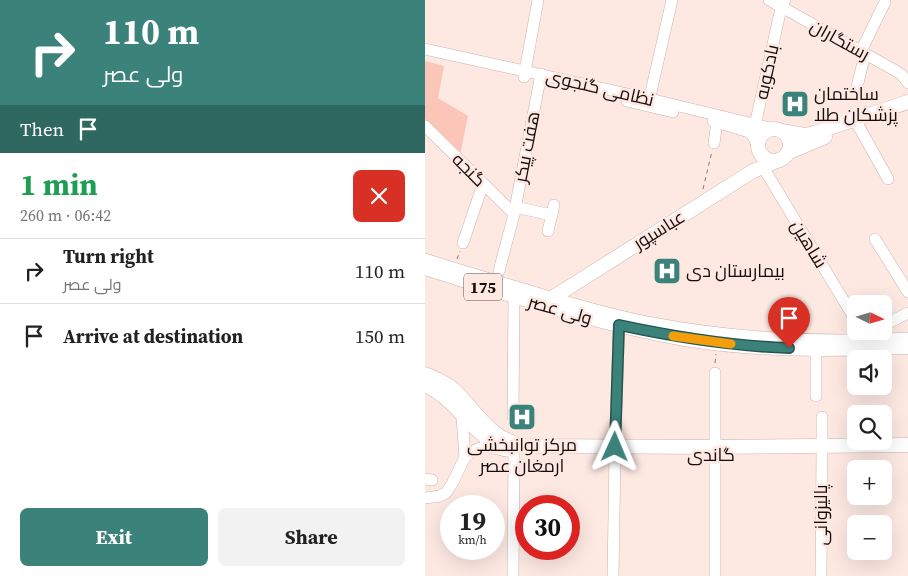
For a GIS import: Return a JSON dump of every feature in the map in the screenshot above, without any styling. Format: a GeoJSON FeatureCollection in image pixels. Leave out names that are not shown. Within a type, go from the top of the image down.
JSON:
{"type":"FeatureCollection","features":[{"type":"Feature","properties":{"kind":"main road","name":"عباسپور"},"geometry":{"type":"LineString","coordinates":[[546,301],[758,169],[783,156],[858,125],[906,102]]}},
{"type":"Feature","properties":{"kind":"main road","name":"عباسپور"},"geometry":{"type":"LineString","coordinates":[[777,130],[805,135],[906,102]]}},
{"type":"Feature","properties":{"kind":"main road"},"geometry":{"type":"LineString","coordinates":[[757,144],[761,154],[769,160],[783,156],[789,150],[789,141],[777,130],[770,130],[762,135],[757,144],[758,169]]}},
{"type":"Feature","properties":{"kind":"main road","name":"ولی عصر"},"geometry":{"type":"LineString","coordinates":[[425,268],[514,296],[546,301],[619,325],[685,338],[759,347],[816,349],[860,340],[908,347]]}},
{"type":"Feature","properties":{"kind":"main road"},"geometry":{"type":"LineString","coordinates":[[425,374],[440,380],[452,388],[483,424],[513,449]]}},
{"type":"Feature","properties":{"kind":"main road"},"geometry":{"type":"LineString","coordinates":[[425,385],[441,394],[462,417],[488,439],[513,449]]}},
{"type":"Feature","properties":{"kind":"main road","name":"گاندی"},"geometry":{"type":"LineString","coordinates":[[513,449],[529,446],[615,451],[822,450],[908,445]]}},
{"type":"Feature","properties":{"kind":"main road","name":"گاندی"},"geometry":{"type":"LineString","coordinates":[[822,450],[908,454]]}},
{"type":"Feature","properties":{"kind":"street"},"geometry":{"type":"LineString","coordinates":[[524,74],[537,0]]}},
{"type":"Feature","properties":{"kind":"street"},"geometry":{"type":"LineString","coordinates":[[649,102],[672,0]]}},
{"type":"Feature","properties":{"kind":"street","name":"رستگاران"},"geometry":{"type":"LineString","coordinates":[[769,0],[783,4],[902,75],[908,83]]}},
{"type":"Feature","properties":{"kind":"street"},"geometry":{"type":"LineString","coordinates":[[857,87],[863,52],[885,2]]}},
{"type":"Feature","properties":{"kind":"street","name":"بادکوبه"},"geometry":{"type":"LineString","coordinates":[[757,144],[756,124],[783,4]]}},
{"type":"Feature","properties":{"kind":"street","name":"نظامی گنجوی"},"geometry":{"type":"LineString","coordinates":[[425,49],[540,78],[777,130]]}},
{"type":"Feature","properties":{"kind":"street","name":"نظامی گنجوی"},"geometry":{"type":"LineString","coordinates":[[425,56],[524,74]]}},
{"type":"Feature","properties":{"kind":"street","name":"هفت پیکر"},"geometry":{"type":"LineString","coordinates":[[499,270],[515,210],[540,78]]}},
{"type":"Feature","properties":{"kind":"street","name":"نظامی گنجوی"},"geometry":{"type":"LineString","coordinates":[[649,102],[744,130],[757,144]]}},
{"type":"Feature","properties":{"kind":"street"},"geometry":{"type":"LineString","coordinates":[[714,143],[717,122]]}},
{"type":"Feature","properties":{"kind":"street"},"geometry":{"type":"LineString","coordinates":[[858,125],[888,179]]}},
{"type":"Feature","properties":{"kind":"street","name":"گنجه"},"geometry":{"type":"LineString","coordinates":[[425,126],[483,184],[515,210]]}},
{"type":"Feature","properties":{"kind":"street","name":"شاهین"},"geometry":{"type":"LineString","coordinates":[[758,169],[847,307]]}},
{"type":"Feature","properties":{"kind":"street"},"geometry":{"type":"LineString","coordinates":[[463,243],[483,184]]}},
{"type":"Feature","properties":{"kind":"street"},"geometry":{"type":"LineString","coordinates":[[515,210],[553,210],[548,231]]}},
{"type":"Feature","properties":{"kind":"street"},"geometry":{"type":"LineString","coordinates":[[875,238],[908,292]]}},
{"type":"Feature","properties":{"kind":"street"},"geometry":{"type":"LineString","coordinates":[[425,259],[546,301],[631,319],[702,332],[751,337],[795,340],[847,340]]}},
{"type":"Feature","properties":{"kind":"street"},"geometry":{"type":"LineString","coordinates":[[513,417],[514,296]]}},
{"type":"Feature","properties":{"kind":"street"},"geometry":{"type":"LineString","coordinates":[[893,320],[908,313]]}},
{"type":"Feature","properties":{"kind":"street"},"geometry":{"type":"LineString","coordinates":[[613,576],[619,325]]}},
{"type":"Feature","properties":{"kind":"street"},"geometry":{"type":"LineString","coordinates":[[893,339],[908,338]]}},
{"type":"Feature","properties":{"kind":"street"},"geometry":{"type":"LineString","coordinates":[[816,349],[816,396]]}},
{"type":"Feature","properties":{"kind":"street"},"geometry":{"type":"LineString","coordinates":[[715,373],[715,576]]}},
{"type":"Feature","properties":{"kind":"street"},"geometry":{"type":"LineString","coordinates":[[462,417],[465,457]]}},
{"type":"Feature","properties":{"kind":"street","name":"پالیزوانی"},"geometry":{"type":"LineString","coordinates":[[821,576],[822,417]]}},
{"type":"Feature","properties":{"kind":"street"},"geometry":{"type":"LineString","coordinates":[[425,498],[440,496],[446,493],[465,457],[476,449],[485,447],[513,449],[513,576]]}},
{"type":"Feature","properties":{"kind":"path"},"geometry":{"type":"LineString","coordinates":[[699,205],[714,143]]}},
{"type":"Feature","properties":{"kind":"path"},"geometry":{"type":"LineString","coordinates":[[454,268],[463,243]]}},
{"type":"Feature","properties":{"kind":"path"},"geometry":{"type":"LineString","coordinates":[[715,373],[716,343]]}},
{"type":"Feature","properties":{"kind":"shaded area"},"geometry":{"type":"Polygon","coordinates":[[[425,61],[444,66],[438,98],[468,116],[460,155],[425,119],[425,61]]]}},
{"type":"Feature","properties":{"kind":"slow traffic"},"geometry":{"type":"LineString","coordinates":[[673,336],[731,344]]}},
{"type":"Feature","properties":{"kind":"place","name":"ساختمان پزشکان طلا"},"geometry":{"type":"Point","coordinates":[795,104]}},
{"type":"Feature","properties":{"kind":"place","name":"بیمارستان دی"},"geometry":{"type":"Point","coordinates":[667,271]}},
{"type":"Feature","properties":{"kind":"place","name":"مرکز توانبخشی ارمغان عصر"},"geometry":{"type":"Point","coordinates":[522,417]}},
{"type":"Feature","properties":{"kind":"route"},"geometry":{"type":"LineString","coordinates":[[615,447],[619,325],[685,338],[743,346],[789,348]]}}]}
